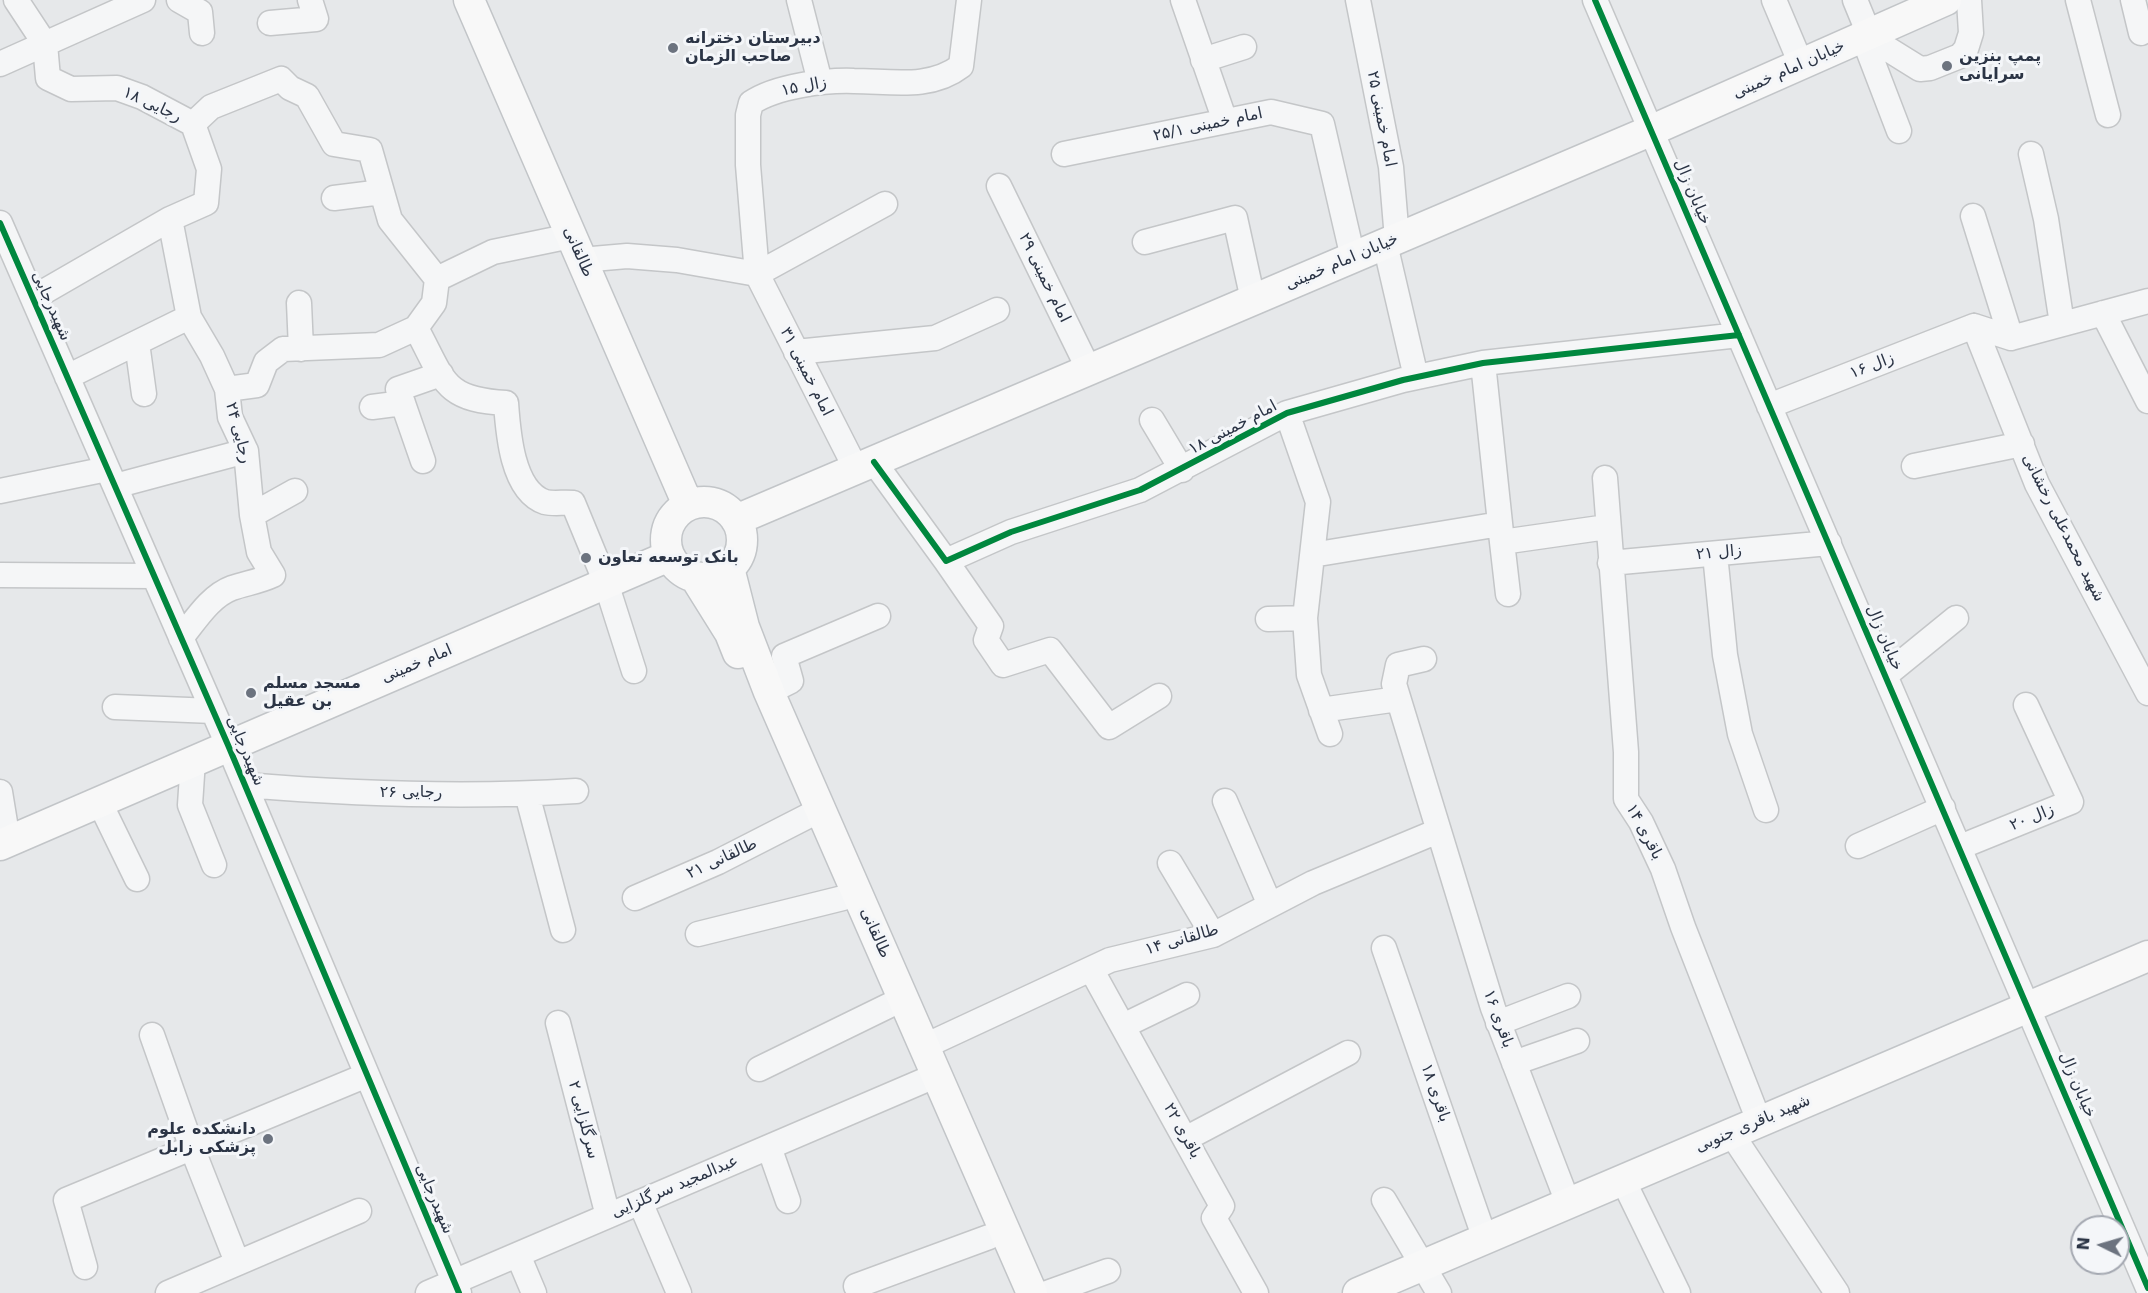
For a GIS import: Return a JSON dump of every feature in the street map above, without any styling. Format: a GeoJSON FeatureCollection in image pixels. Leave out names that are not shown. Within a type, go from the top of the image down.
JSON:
{"type":"FeatureCollection","features":[{"type":"Feature","properties":{"kind":"main road","name":"طالقانی"},"geometry":{"type":"LineString","coordinates":[[469,0],[688,505]]}},
{"type":"Feature","properties":{"kind":"main road","name":"خیابان امام خمینی"},"geometry":{"type":"LineString","coordinates":[[736,520],[1650,131],[1946,0]]}},
{"type":"Feature","properties":{"kind":"main road"},"geometry":{"type":"LineString","coordinates":[[710,502],[730,512],[736,520],[741,532],[741,545],[738,558],[729,568],[707,578],[695,578],[675,566],[666,544],[670,521],[678,511],[688,505],[710,502]]}},
{"type":"Feature","properties":{"kind":"main road","name":"امام خمینی"},"geometry":{"type":"LineString","coordinates":[[4,843],[669,556]]}},
{"type":"Feature","properties":{"kind":"main road","name":"طالقانی"},"geometry":{"type":"LineString","coordinates":[[729,568],[744,627],[769,692],[1032,1293]]}},
{"type":"Feature","properties":{"kind":"main road","name":"طالقانی"},"geometry":{"type":"LineString","coordinates":[[695,578],[730,633],[1013,1293]]}},
{"type":"Feature","properties":{"kind":"main road","name":"شهید باقری جنوبی"},"geometry":{"type":"LineString","coordinates":[[1371,1290],[1422,1265],[2148,956]]}},
{"type":"Feature","properties":{"kind":"street"},"geometry":{"type":"LineString","coordinates":[[16,0],[45,44]]}},
{"type":"Feature","properties":{"kind":"street"},"geometry":{"type":"LineString","coordinates":[[0,64],[45,44],[109,8],[143,0]]}},
{"type":"Feature","properties":{"kind":"street"},"geometry":{"type":"LineString","coordinates":[[179,0],[200,12],[202,33]]}},
{"type":"Feature","properties":{"kind":"street"},"geometry":{"type":"LineString","coordinates":[[270,23],[316,19],[310,0]]}},
{"type":"Feature","properties":{"kind":"street"},"geometry":{"type":"LineString","coordinates":[[799,0],[820,82]]}},
{"type":"Feature","properties":{"kind":"street","name":"زال ۱۵"},"geometry":{"type":"LineString","coordinates":[[757,274],[748,165],[748,115],[751,103],[760,97],[820,82],[915,82],[949,75],[961,66],[969,0]]}},
{"type":"Feature","properties":{"kind":"street"},"geometry":{"type":"LineString","coordinates":[[1183,0],[1225,121]]}},
{"type":"Feature","properties":{"kind":"street","name":"امام خمینی ۲۵"},"geometry":{"type":"LineString","coordinates":[[1358,0],[1391,167],[1391,241],[1416,377]]}},
{"type":"Feature","properties":{"kind":"street","name":"خیابان زال"},"geometry":{"type":"LineString","coordinates":[[1595,0],[2148,1288]]}},
{"type":"Feature","properties":{"kind":"street"},"geometry":{"type":"LineString","coordinates":[[1774,0],[1801,64]]}},
{"type":"Feature","properties":{"kind":"street"},"geometry":{"type":"LineString","coordinates":[[1855,0],[1899,131]]}},
{"type":"Feature","properties":{"kind":"street"},"geometry":{"type":"LineString","coordinates":[[1866,36],[1902,60],[1920,69],[1930,68],[1960,56],[1966,50],[1971,33],[1970,0]]}},
{"type":"Feature","properties":{"kind":"street"},"geometry":{"type":"LineString","coordinates":[[2078,0],[2108,115]]}},
{"type":"Feature","properties":{"kind":"street"},"geometry":{"type":"LineString","coordinates":[[2133,0],[2141,33]]}},
{"type":"Feature","properties":{"kind":"street","name":"رجایی ۱۸"},"geometry":{"type":"LineString","coordinates":[[33,298],[170,219],[206,203],[209,169],[193,124],[142,97],[117,88],[71,89],[48,78],[45,44]]}},
{"type":"Feature","properties":{"kind":"street"},"geometry":{"type":"LineString","coordinates":[[1203,60],[1244,47]]}},
{"type":"Feature","properties":{"kind":"street"},"geometry":{"type":"LineString","coordinates":[[193,124],[211,107],[281,79],[290,88],[307,96],[334,144],[370,150],[390,220],[437,279],[434,303],[416,328],[379,345],[283,349],[267,362],[257,385],[227,389]]}},
{"type":"Feature","properties":{"kind":"street","name":"امام خمینی ۲۵/۱"},"geometry":{"type":"LineString","coordinates":[[1064,154],[1271,112],[1322,124],[1353,258]]}},
{"type":"Feature","properties":{"kind":"street"},"geometry":{"type":"LineString","coordinates":[[2031,154],[2046,219],[2062,324]]}},
{"type":"Feature","properties":{"kind":"street","name":"امام خمینی ۲۹"},"geometry":{"type":"LineString","coordinates":[[999,186],[1089,370]]}},
{"type":"Feature","properties":{"kind":"street"},"geometry":{"type":"LineString","coordinates":[[334,198],[382,192]]}},
{"type":"Feature","properties":{"kind":"street"},"geometry":{"type":"LineString","coordinates":[[437,279],[493,252],[576,248],[627,256],[677,260],[757,274],[885,204]]}},
{"type":"Feature","properties":{"kind":"street"},"geometry":{"type":"LineString","coordinates":[[1973,216],[2011,338]]}},
{"type":"Feature","properties":{"kind":"street"},"geometry":{"type":"LineString","coordinates":[[1145,242],[1235,218],[1253,300]]}},
{"type":"Feature","properties":{"kind":"street","name":"رجایی ۲۴"},"geometry":{"type":"LineString","coordinates":[[170,219],[189,317],[212,356],[227,389],[230,417],[246,451],[252,515],[259,552],[273,575],[253,585],[231,589],[210,603],[181,638]]}},
{"type":"Feature","properties":{"kind":"street","name":"شهیدرجایی"},"geometry":{"type":"LineString","coordinates":[[0,223],[228,745],[457,1287]]}},
{"type":"Feature","properties":{"kind":"street","name":"امام خمینی ۳۱"},"geometry":{"type":"LineString","coordinates":[[757,274],[796,352],[865,466]]}},
{"type":"Feature","properties":{"kind":"street"},"geometry":{"type":"LineString","coordinates":[[1974,326],[2011,338],[2148,301]]}},
{"type":"Feature","properties":{"kind":"street"},"geometry":{"type":"LineString","coordinates":[[298,303],[302,349]]}},
{"type":"Feature","properties":{"kind":"street"},"geometry":{"type":"LineString","coordinates":[[796,352],[935,338],[997,310]]}},
{"type":"Feature","properties":{"kind":"street"},"geometry":{"type":"LineString","coordinates":[[2103,313],[2148,400]]}},
{"type":"Feature","properties":{"kind":"street"},"geometry":{"type":"LineString","coordinates":[[67,377],[189,317]]}},
{"type":"Feature","properties":{"kind":"street","name":"زال ۱۶"},"geometry":{"type":"LineString","coordinates":[[1769,406],[1974,326]]}},
{"type":"Feature","properties":{"kind":"street","name":"شهید محمدعلی رخشانی"},"geometry":{"type":"LineString","coordinates":[[1974,326],[2037,484],[2148,693]]}},
{"type":"Feature","properties":{"kind":"street"},"geometry":{"type":"LineString","coordinates":[[416,328],[448,387],[476,401],[506,403],[508,439],[523,485],[545,501],[573,503],[606,583],[634,671]]}},
{"type":"Feature","properties":{"kind":"street","name":"امام خمینی ۱۸"},"geometry":{"type":"LineString","coordinates":[[946,561],[1011,532],[1140,490],[1287,413],[1416,377],[1483,363],[1738,335]]}},
{"type":"Feature","properties":{"kind":"street"},"geometry":{"type":"LineString","coordinates":[[137,343],[144,394]]}},
{"type":"Feature","properties":{"kind":"street"},"geometry":{"type":"LineString","coordinates":[[1483,363],[1508,594]]}},
{"type":"Feature","properties":{"kind":"street"},"geometry":{"type":"LineString","coordinates":[[423,461],[398,389],[441,374]]}},
{"type":"Feature","properties":{"kind":"street"},"geometry":{"type":"LineString","coordinates":[[372,407],[403,403]]}},
{"type":"Feature","properties":{"kind":"street"},"geometry":{"type":"LineString","coordinates":[[1287,413],[1318,502],[1305,618],[1309,675],[1330,734]]}},
{"type":"Feature","properties":{"kind":"street"},"geometry":{"type":"LineString","coordinates":[[1152,420],[1182,470]]}},
{"type":"Feature","properties":{"kind":"street"},"geometry":{"type":"LineString","coordinates":[[1914,466],[2022,444]]}},
{"type":"Feature","properties":{"kind":"street"},"geometry":{"type":"LineString","coordinates":[[11,488],[111,477],[246,451]]}},
{"type":"Feature","properties":{"kind":"street"},"geometry":{"type":"LineString","coordinates":[[865,466],[946,561],[991,626],[986,640],[1004,665],[1050,650],[1109,727],[1159,696]]}},
{"type":"Feature","properties":{"kind":"street","name":"باقری ۱۴"},"geometry":{"type":"LineString","coordinates":[[1605,478],[1626,752],[1626,799],[1641,822],[1663,868],[1683,927],[1759,1121]]}},
{"type":"Feature","properties":{"kind":"street"},"geometry":{"type":"LineString","coordinates":[[252,515],[295,491]]}},
{"type":"Feature","properties":{"kind":"street"},"geometry":{"type":"LineString","coordinates":[[1312,555],[1501,533],[1607,527]]}},
{"type":"Feature","properties":{"kind":"street","name":"زال ۲۱"},"geometry":{"type":"LineString","coordinates":[[1610,563],[1829,543]]}},
{"type":"Feature","properties":{"kind":"street"},"geometry":{"type":"LineString","coordinates":[[1715,554],[1725,655],[1740,734],[1766,810]]}},
{"type":"Feature","properties":{"kind":"street"},"geometry":{"type":"LineString","coordinates":[[0,575],[154,576]]}},
{"type":"Feature","properties":{"kind":"street"},"geometry":{"type":"LineString","coordinates":[[769,692],[791,681],[784,656],[878,616]]}},
{"type":"Feature","properties":{"kind":"street"},"geometry":{"type":"LineString","coordinates":[[1268,619],[1305,618]]}},
{"type":"Feature","properties":{"kind":"street"},"geometry":{"type":"LineString","coordinates":[[1886,675],[1956,618]]}},
{"type":"Feature","properties":{"kind":"street","name":"باقری ۱۶"},"geometry":{"type":"LineString","coordinates":[[1425,659],[1398,665],[1394,684],[1498,1023],[1568,1203]]}},
{"type":"Feature","properties":{"kind":"street"},"geometry":{"type":"LineString","coordinates":[[1322,710],[1398,699]]}},
{"type":"Feature","properties":{"kind":"street","name":"زال ۲۰"},"geometry":{"type":"LineString","coordinates":[[1960,847],[2071,802],[2026,705]]}},
{"type":"Feature","properties":{"kind":"street"},"geometry":{"type":"LineString","coordinates":[[115,707],[213,711]]}},
{"type":"Feature","properties":{"kind":"street"},"geometry":{"type":"LineString","coordinates":[[194,760],[190,805],[214,865]]}},
{"type":"Feature","properties":{"kind":"street","name":"رجایی ۲۶"},"geometry":{"type":"LineString","coordinates":[[245,785],[339,793],[527,794],[576,791]]}},
{"type":"Feature","properties":{"kind":"street"},"geometry":{"type":"LineString","coordinates":[[0,792],[4,843]]}},
{"type":"Feature","properties":{"kind":"street"},"geometry":{"type":"LineString","coordinates":[[527,794],[563,930]]}},
{"type":"Feature","properties":{"kind":"street"},"geometry":{"type":"LineString","coordinates":[[99,801],[137,879]]}},
{"type":"Feature","properties":{"kind":"street"},"geometry":{"type":"LineString","coordinates":[[1225,801],[1270,905]]}},
{"type":"Feature","properties":{"kind":"street"},"geometry":{"type":"LineString","coordinates":[[1858,846],[1943,808]]}},
{"type":"Feature","properties":{"kind":"street","name":"طالقانی ۲۱"},"geometry":{"type":"LineString","coordinates":[[635,898],[718,862],[808,816]]}},
{"type":"Feature","properties":{"kind":"street","name":"طالقانی ۱۴"},"geometry":{"type":"LineString","coordinates":[[925,1046],[1110,960],[1213,934],[1313,883],[1438,831]]}},
{"type":"Feature","properties":{"kind":"street"},"geometry":{"type":"LineString","coordinates":[[1170,863],[1213,934]]}},
{"type":"Feature","properties":{"kind":"street"},"geometry":{"type":"LineString","coordinates":[[698,934],[843,898]]}},
{"type":"Feature","properties":{"kind":"street","name":"باقری ۱۸"},"geometry":{"type":"LineString","coordinates":[[1384,948],[1485,1239]]}},
{"type":"Feature","properties":{"kind":"street","name":"باقری ۲۲"},"geometry":{"type":"LineString","coordinates":[[1091,969],[1187,1138],[1222,1206],[1214,1218],[1256,1293]]}},
{"type":"Feature","properties":{"kind":"street"},"geometry":{"type":"LineString","coordinates":[[1123,1026],[1187,994]]}},
{"type":"Feature","properties":{"kind":"street"},"geometry":{"type":"LineString","coordinates":[[1498,1023],[1568,996]]}},
{"type":"Feature","properties":{"kind":"street"},"geometry":{"type":"LineString","coordinates":[[759,1070],[890,1005]]}},
{"type":"Feature","properties":{"kind":"street","name":"سرگلزایی ۲"},"geometry":{"type":"LineString","coordinates":[[558,1023],[608,1216]]}},
{"type":"Feature","properties":{"kind":"street"},"geometry":{"type":"LineString","coordinates":[[152,1035],[192,1148],[237,1262]]}},
{"type":"Feature","properties":{"kind":"street"},"geometry":{"type":"LineString","coordinates":[[1514,1063],[1577,1041]]}},
{"type":"Feature","properties":{"kind":"street"},"geometry":{"type":"LineString","coordinates":[[1187,1138],[1348,1053]]}},
{"type":"Feature","properties":{"kind":"street"},"geometry":{"type":"LineString","coordinates":[[85,1268],[66,1200],[367,1075]]}},
{"type":"Feature","properties":{"kind":"street","name":"عبدالمجید سرگلزایی"},"geometry":{"type":"LineString","coordinates":[[428,1293],[457,1287],[518,1255],[923,1081]]}},
{"type":"Feature","properties":{"kind":"street"},"geometry":{"type":"LineString","coordinates":[[1731,1133],[1837,1293]]}},
{"type":"Feature","properties":{"kind":"street"},"geometry":{"type":"LineString","coordinates":[[768,1147],[788,1201]]}},
{"type":"Feature","properties":{"kind":"street"},"geometry":{"type":"LineString","coordinates":[[1623,1180],[1678,1293]]}},
{"type":"Feature","properties":{"kind":"street"},"geometry":{"type":"LineString","coordinates":[[1384,1200],[1438,1293]]}},
{"type":"Feature","properties":{"kind":"street"},"geometry":{"type":"LineString","coordinates":[[640,1202],[679,1293]]}},
{"type":"Feature","properties":{"kind":"street"},"geometry":{"type":"LineString","coordinates":[[168,1293],[359,1211]]}},
{"type":"Feature","properties":{"kind":"street"},"geometry":{"type":"LineString","coordinates":[[856,1286],[989,1237]]}},
{"type":"Feature","properties":{"kind":"street"},"geometry":{"type":"LineString","coordinates":[[518,1255],[534,1293]]}},
{"type":"Feature","properties":{"kind":"street"},"geometry":{"type":"LineString","coordinates":[[1047,1293],[1108,1271]]}},
{"type":"Feature","properties":{"kind":"cycle path"},"geometry":{"type":"LineString","coordinates":[[1595,0],[2148,1288]]}},
{"type":"Feature","properties":{"kind":"cycle path"},"geometry":{"type":"LineString","coordinates":[[0,223],[228,745],[459,1293]]}},
{"type":"Feature","properties":{"kind":"cycle path"},"geometry":{"type":"LineString","coordinates":[[874,462],[946,561],[1011,532],[1140,490],[1287,413],[1403,380],[1483,363],[1739,335]]}},
{"type":"Feature","properties":{"kind":"place","name":"دبیرستان دخترانه صاحب الزمان"},"geometry":{"type":"Point","coordinates":[673,48]}},
{"type":"Feature","properties":{"kind":"place","name":"پمپ بنزین سرایانی"},"geometry":{"type":"Point","coordinates":[1947,66]}},
{"type":"Feature","properties":{"kind":"place","name":"بانک توسعه تعاون"},"geometry":{"type":"Point","coordinates":[586,558]}},
{"type":"Feature","properties":{"kind":"place","name":"مسجد مسلم بن عقیل"},"geometry":{"type":"Point","coordinates":[251,693]}},
{"type":"Feature","properties":{"kind":"place","name":"دانشکده علوم پزشکی زابل"},"geometry":{"type":"Point","coordinates":[268,1139]}}]}
